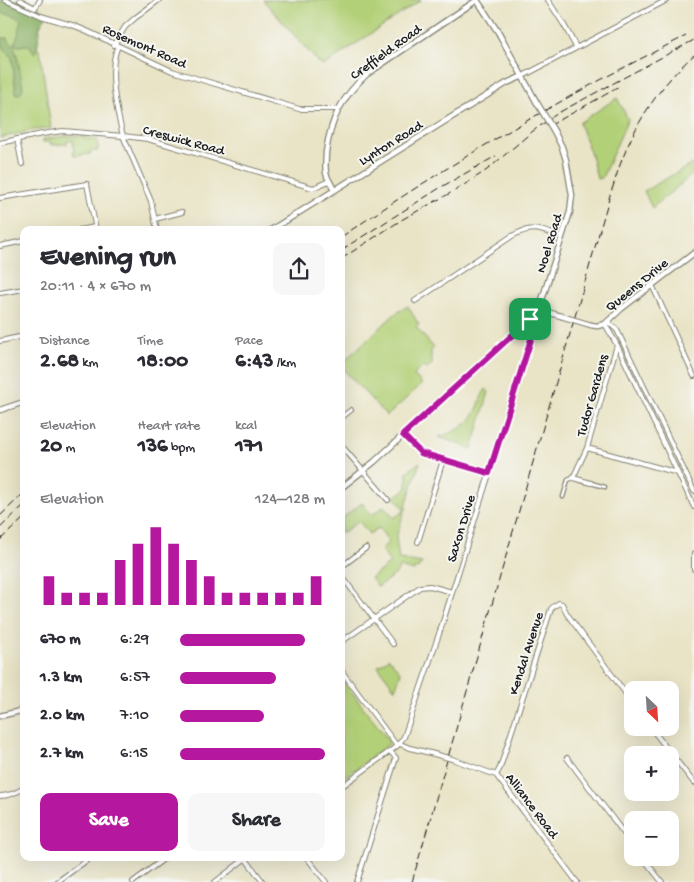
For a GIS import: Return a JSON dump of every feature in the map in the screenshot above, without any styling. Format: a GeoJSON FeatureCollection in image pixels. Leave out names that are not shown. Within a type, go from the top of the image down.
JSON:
{"type":"FeatureCollection","features":[{"type":"Feature","properties":{"kind":"street","name":"Rosemont Road"},"geometry":{"type":"LineString","coordinates":[[5,0],[41,16],[75,26],[172,71],[299,109],[338,109]]}},
{"type":"Feature","properties":{"kind":"street"},"geometry":{"type":"LineString","coordinates":[[22,7],[23,1],[35,8],[40,0]]}},
{"type":"Feature","properties":{"kind":"street","name":"Noel Road"},"geometry":{"type":"LineString","coordinates":[[477,0],[498,32],[554,131],[562,147],[571,184],[570,212],[540,310]]}},
{"type":"Feature","properties":{"kind":"street","name":"Creffield Road"},"geometry":{"type":"LineString","coordinates":[[334,190],[326,174],[328,138],[338,109],[352,90],[367,74],[477,0]]}},
{"type":"Feature","properties":{"kind":"street"},"geometry":{"type":"LineString","coordinates":[[548,0],[576,47]]}},
{"type":"Feature","properties":{"kind":"street"},"geometry":{"type":"LineString","coordinates":[[655,0],[658,5]]}},
{"type":"Feature","properties":{"kind":"street"},"geometry":{"type":"LineString","coordinates":[[522,76],[667,0]]}},
{"type":"Feature","properties":{"kind":"street"},"geometry":{"type":"LineString","coordinates":[[156,1],[125,27],[114,53],[113,77],[124,136],[144,182],[156,226]]}},
{"type":"Feature","properties":{"kind":"street","name":"Lynton Road"},"geometry":{"type":"LineString","coordinates":[[277,226],[498,88],[522,76]]}},
{"type":"Feature","properties":{"kind":"street","name":"Creswick Road"},"geometry":{"type":"LineString","coordinates":[[0,144],[63,131],[124,136],[148,139],[313,188],[330,181]]}},
{"type":"Feature","properties":{"kind":"street"},"geometry":{"type":"LineString","coordinates":[[17,139],[22,164]]}},
{"type":"Feature","properties":{"kind":"street"},"geometry":{"type":"LineString","coordinates":[[0,198],[87,184],[96,226]]}},
{"type":"Feature","properties":{"kind":"street"},"geometry":{"type":"LineString","coordinates":[[155,219],[182,212]]}},
{"type":"Feature","properties":{"kind":"street"},"geometry":{"type":"LineString","coordinates":[[415,301],[524,229],[542,230],[562,237]]}},
{"type":"Feature","properties":{"kind":"street"},"geometry":{"type":"LineString","coordinates":[[0,246],[20,242]]}},
{"type":"Feature","properties":{"kind":"street","name":"Queens Drive"},"geometry":{"type":"LineString","coordinates":[[540,310],[591,325],[597,326],[606,323],[620,309],[694,253]]}},
{"type":"Feature","properties":{"kind":"street"},"geometry":{"type":"LineString","coordinates":[[652,285],[694,376]]}},
{"type":"Feature","properties":{"kind":"street"},"geometry":{"type":"LineString","coordinates":[[0,293],[20,290]]}},
{"type":"Feature","properties":{"kind":"street"},"geometry":{"type":"LineString","coordinates":[[345,485],[363,471],[540,310]]}},
{"type":"Feature","properties":{"kind":"street","name":"Saxon Drive"},"geometry":{"type":"LineString","coordinates":[[398,745],[404,736],[414,709],[441,628],[533,333],[530,319]]}},
{"type":"Feature","properties":{"kind":"street"},"geometry":{"type":"LineString","coordinates":[[606,323],[694,507]]}},
{"type":"Feature","properties":{"kind":"street"},"geometry":{"type":"LineString","coordinates":[[606,323],[617,330],[694,490]]}},
{"type":"Feature","properties":{"kind":"street"},"geometry":{"type":"LineString","coordinates":[[0,341],[20,337]]}},
{"type":"Feature","properties":{"kind":"street","name":"Tudor Gardens"},"geometry":{"type":"LineString","coordinates":[[617,345],[587,448],[678,473]]}},
{"type":"Feature","properties":{"kind":"street"},"geometry":{"type":"LineString","coordinates":[[0,410],[20,403]]}},
{"type":"Feature","properties":{"kind":"street"},"geometry":{"type":"LineString","coordinates":[[345,415],[351,410]]}},
{"type":"Feature","properties":{"kind":"street"},"geometry":{"type":"LineString","coordinates":[[403,435],[421,453],[489,473]]}},
{"type":"Feature","properties":{"kind":"street"},"geometry":{"type":"LineString","coordinates":[[563,497],[568,480],[573,478],[587,448]]}},
{"type":"Feature","properties":{"kind":"street"},"geometry":{"type":"LineString","coordinates":[[345,450],[388,500]]}},
{"type":"Feature","properties":{"kind":"street"},"geometry":{"type":"LineString","coordinates":[[418,542],[442,460]]}},
{"type":"Feature","properties":{"kind":"street"},"geometry":{"type":"LineString","coordinates":[[681,480],[687,477]]}},
{"type":"Feature","properties":{"kind":"street"},"geometry":{"type":"LineString","coordinates":[[573,478],[605,487]]}},
{"type":"Feature","properties":{"kind":"street"},"geometry":{"type":"LineString","coordinates":[[345,564],[366,548]]}},
{"type":"Feature","properties":{"kind":"street"},"geometry":{"type":"LineString","coordinates":[[694,554],[694,569]]}},
{"type":"Feature","properties":{"kind":"street"},"geometry":{"type":"LineString","coordinates":[[345,580],[393,644]]}},
{"type":"Feature","properties":{"kind":"street"},"geometry":{"type":"LineString","coordinates":[[345,639],[417,588],[430,586],[452,592]]}},
{"type":"Feature","properties":{"kind":"street","name":"Kendal Avenue"},"geometry":{"type":"LineString","coordinates":[[496,775],[500,768],[552,609],[556,604],[562,604],[567,614],[624,691]]}},
{"type":"Feature","properties":{"kind":"street"},"geometry":{"type":"LineString","coordinates":[[345,675],[398,745],[345,784]]}},
{"type":"Feature","properties":{"kind":"street"},"geometry":{"type":"LineString","coordinates":[[0,716],[20,711]]}},
{"type":"Feature","properties":{"kind":"street"},"geometry":{"type":"LineString","coordinates":[[657,736],[694,783]]}},
{"type":"Feature","properties":{"kind":"street","name":"Alliance Road"},"geometry":{"type":"LineString","coordinates":[[398,745],[493,772],[577,882]]}},
{"type":"Feature","properties":{"kind":"street"},"geometry":{"type":"LineString","coordinates":[[390,750],[396,758]]}},
{"type":"Feature","properties":{"kind":"street"},"geometry":{"type":"LineString","coordinates":[[357,882],[399,752]]}},
{"type":"Feature","properties":{"kind":"street"},"geometry":{"type":"LineString","coordinates":[[567,758],[624,833]]}},
{"type":"Feature","properties":{"kind":"street"},"geometry":{"type":"LineString","coordinates":[[0,796],[8,796],[20,790]]}},
{"type":"Feature","properties":{"kind":"street"},"geometry":{"type":"LineString","coordinates":[[58,882],[86,861]]}},
{"type":"Feature","properties":{"kind":"street"},"geometry":{"type":"LineString","coordinates":[[133,882],[161,861]]}},
{"type":"Feature","properties":{"kind":"street"},"geometry":{"type":"LineString","coordinates":[[216,882],[242,861]]}},
{"type":"Feature","properties":{"kind":"street"},"geometry":{"type":"LineString","coordinates":[[248,861],[264,882]]}},
{"type":"Feature","properties":{"kind":"street"},"geometry":{"type":"LineString","coordinates":[[309,861],[326,882]]}},
{"type":"Feature","properties":{"kind":"street"},"geometry":{"type":"LineString","coordinates":[[649,866],[662,882]]}},
{"type":"Feature","properties":{"kind":"green space"},"geometry":{"type":"Polygon","coordinates":[[[0,0],[30,2],[46,13],[41,24],[35,54],[29,45],[14,45],[21,21],[12,15],[0,14],[0,0]]]}},
{"type":"Feature","properties":{"kind":"green space"},"geometry":{"type":"Polygon","coordinates":[[[263,0],[421,0],[323,66],[263,0]]]}},
{"type":"Feature","properties":{"kind":"green space"},"geometry":{"type":"Polygon","coordinates":[[[0,2],[37,19],[34,47],[40,49],[51,128],[0,138],[0,2]]]}},
{"type":"Feature","properties":{"kind":"green space"},"geometry":{"type":"Polygon","coordinates":[[[3,38],[7,38],[14,47],[17,56],[23,87],[21,93],[17,94],[15,90],[12,58],[1,45],[3,38]]]}},
{"type":"Feature","properties":{"kind":"green space"},"geometry":{"type":"Polygon","coordinates":[[[617,98],[628,119],[602,178],[597,179],[591,155],[579,123],[617,98]]]}},
{"type":"Feature","properties":{"kind":"green space"},"geometry":{"type":"Polygon","coordinates":[[[84,136],[84,138],[98,140],[98,151],[74,156],[73,141],[67,141],[67,144],[51,145],[51,142],[43,142],[43,139],[84,136]]]}},
{"type":"Feature","properties":{"kind":"green space"},"geometry":{"type":"Polygon","coordinates":[[[694,163],[694,173],[652,208],[644,191],[694,163]]]}},
{"type":"Feature","properties":{"kind":"green space"},"geometry":{"type":"Polygon","coordinates":[[[408,306],[419,325],[416,327],[434,348],[431,351],[433,363],[427,369],[423,366],[414,375],[422,384],[387,416],[345,371],[345,360],[396,313],[408,306]]]}},
{"type":"Feature","properties":{"kind":"green space"},"geometry":{"type":"Polygon","coordinates":[[[486,389],[489,392],[472,449],[439,437],[457,430],[471,419],[486,389]]]}},
{"type":"Feature","properties":{"kind":"green space"},"geometry":{"type":"Polygon","coordinates":[[[420,462],[406,510],[396,538],[399,559],[422,564],[420,564],[418,569],[415,568],[414,571],[399,567],[397,573],[378,587],[371,578],[390,563],[381,549],[389,542],[379,528],[369,534],[359,521],[345,531],[345,516],[362,503],[372,515],[384,506],[394,518],[405,510],[395,497],[407,488],[407,472],[420,462]]]}},
{"type":"Feature","properties":{"kind":"green space"},"geometry":{"type":"Polygon","coordinates":[[[389,658],[401,673],[395,689],[378,666],[389,658]]]}},
{"type":"Feature","properties":{"kind":"green space"},"geometry":{"type":"Polygon","coordinates":[[[345,683],[389,741],[388,745],[345,777],[345,683]]]}},
{"type":"Feature","properties":{"kind":"railway"},"geometry":{"type":"LineString","coordinates":[[345,234],[510,130],[641,58],[686,36]]}},
{"type":"Feature","properties":{"kind":"railway"},"geometry":{"type":"LineString","coordinates":[[345,256],[403,219],[456,190],[487,170],[533,131],[558,113],[694,40]]}},
{"type":"Feature","properties":{"kind":"railway"},"geometry":{"type":"LineString","coordinates":[[412,882],[618,170],[637,127],[653,101],[662,88],[694,55]]}},
{"type":"Feature","properties":{"kind":"railway"},"geometry":{"type":"LineString","coordinates":[[549,126],[621,86]]}},
{"type":"Feature","properties":{"kind":"railway"},"geometry":{"type":"LineString","coordinates":[[345,247],[443,186],[496,156]]}},
{"type":"Feature","properties":{"kind":"railway"},"geometry":{"type":"LineString","coordinates":[[0,516],[20,497]]}},
{"type":"Feature","properties":{"kind":"railway"},"geometry":{"type":"LineString","coordinates":[[0,528],[20,509]]}},
{"type":"Feature","properties":{"kind":"railway"},"geometry":{"type":"LineString","coordinates":[[0,540],[20,522]]}},
{"type":"Feature","properties":{"kind":"route"},"geometry":{"type":"LineString","coordinates":[[530,319],[533,333],[489,473],[421,453],[403,435],[530,319]]}}]}
